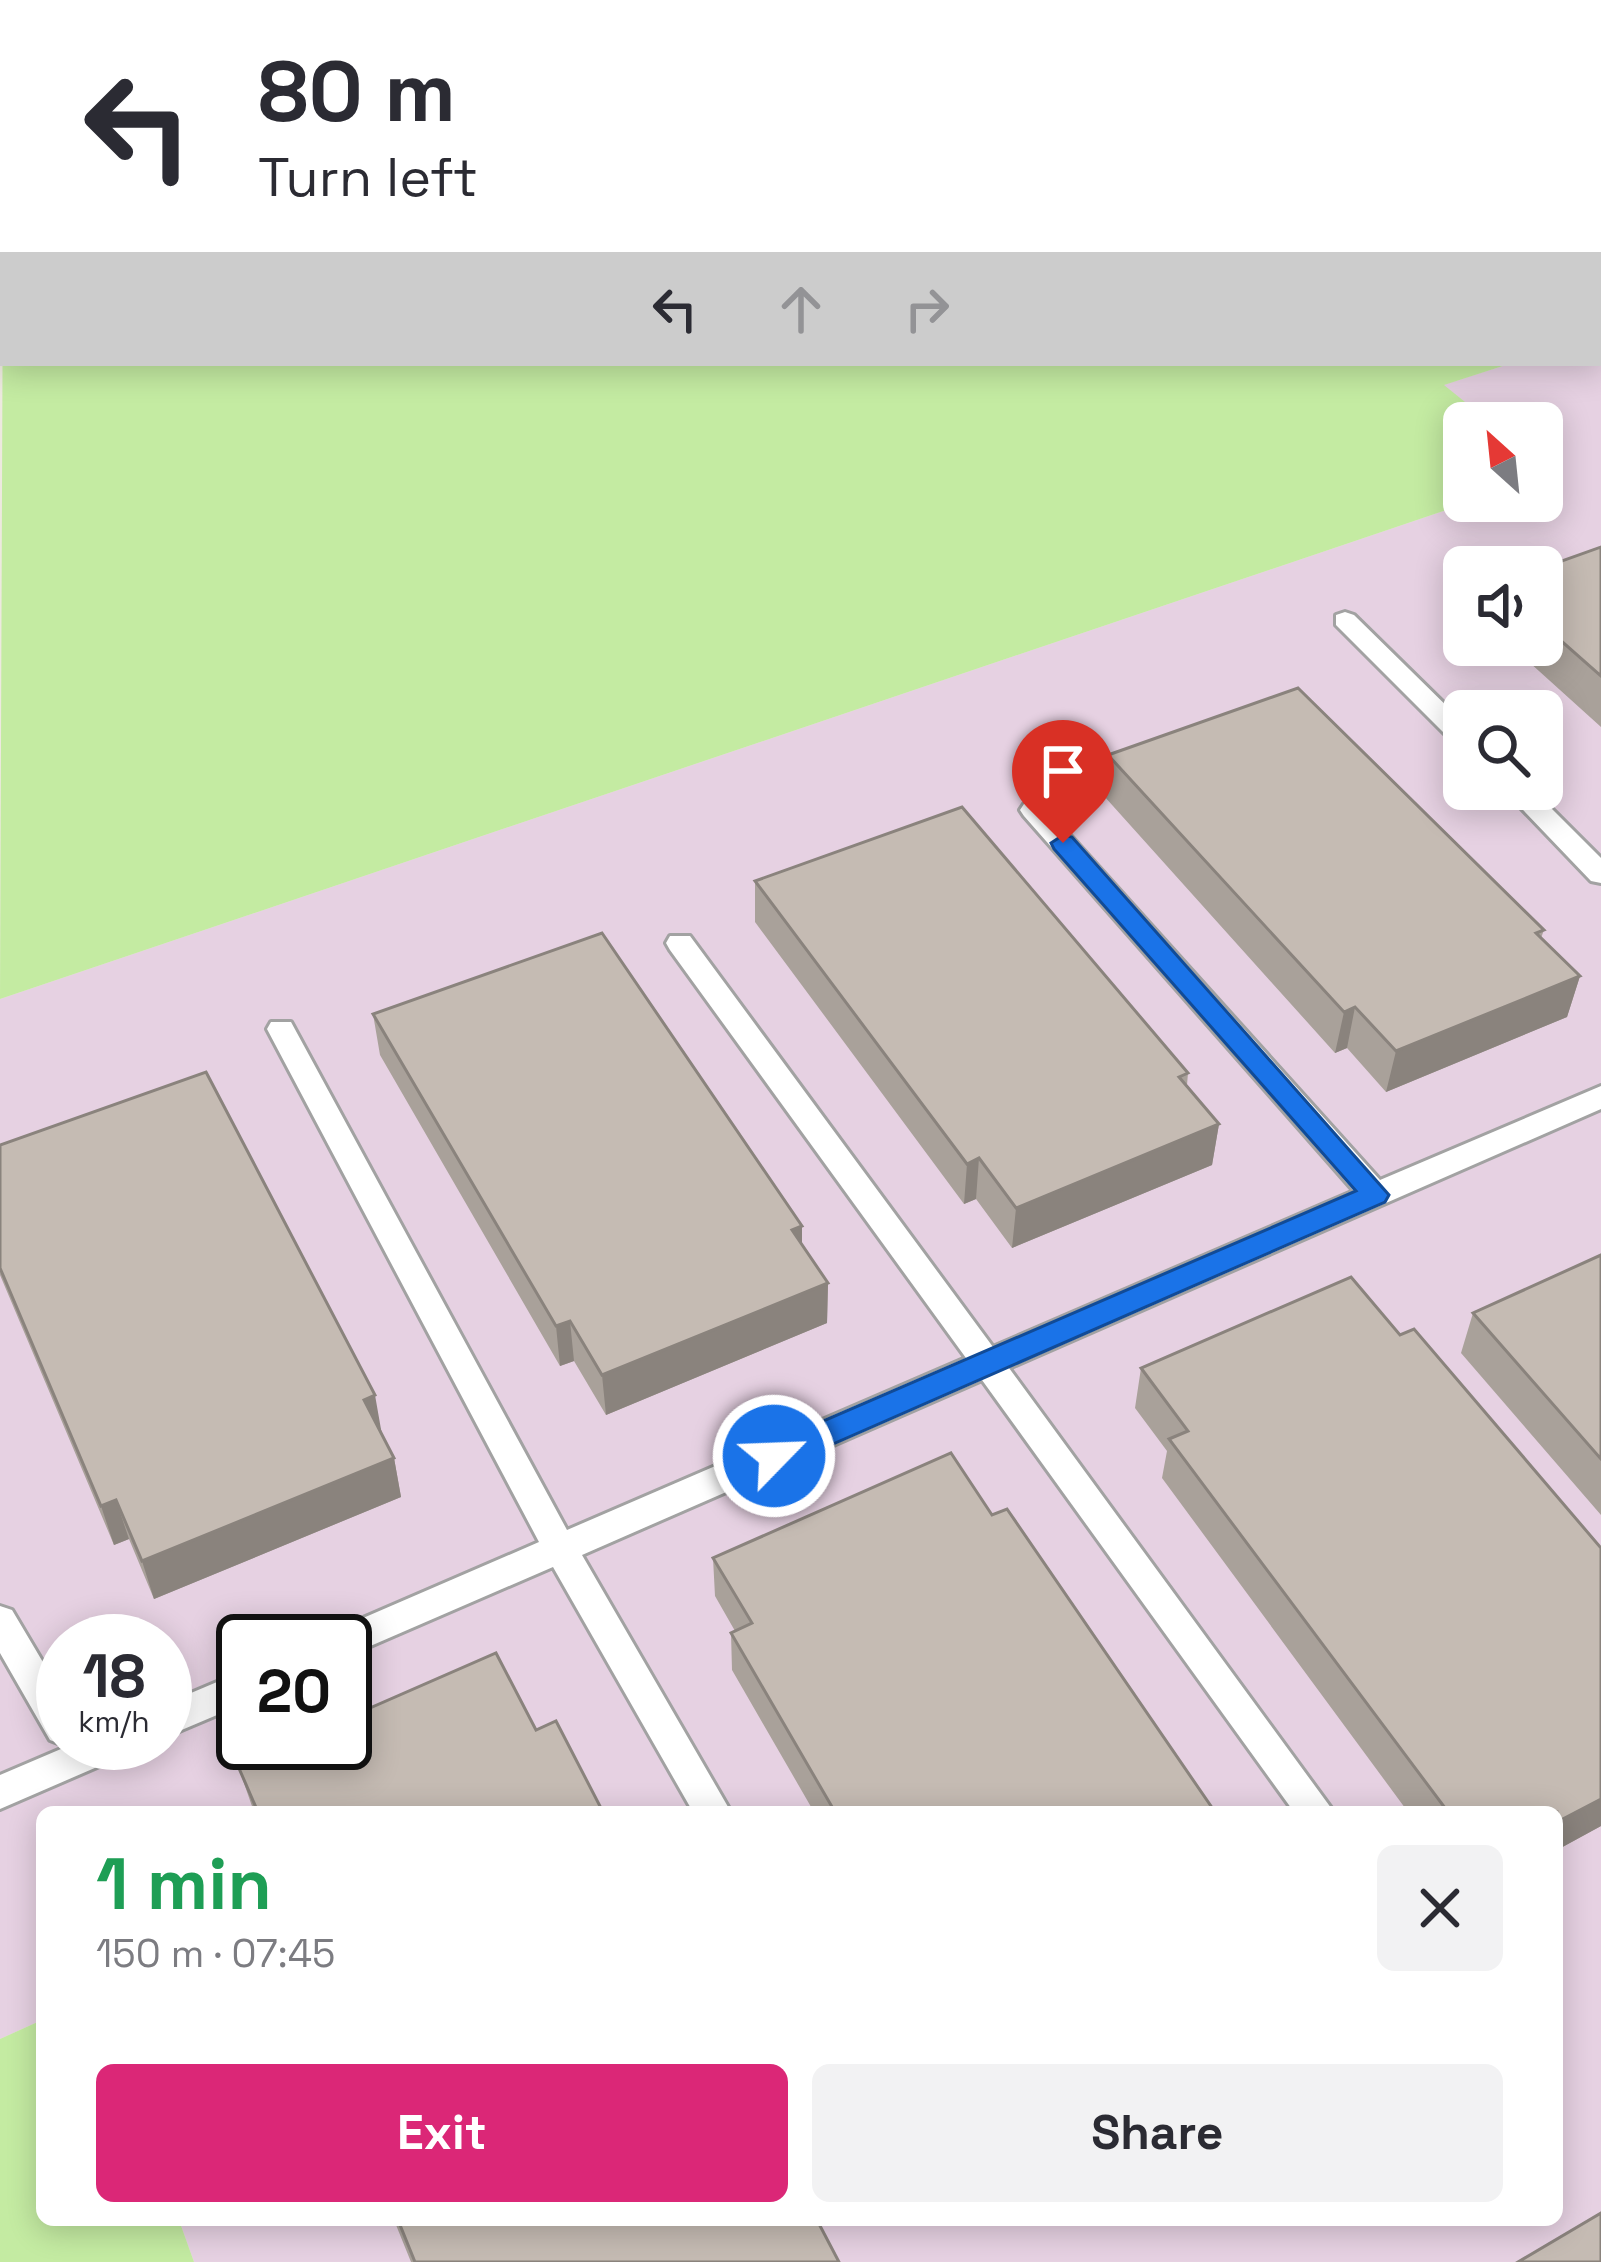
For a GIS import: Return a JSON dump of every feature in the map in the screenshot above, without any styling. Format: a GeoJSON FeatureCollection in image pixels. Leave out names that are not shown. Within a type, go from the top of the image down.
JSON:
{"type":"FeatureCollection","features":[{"type":"Feature","properties":{"kind":"lane"},"geometry":{"type":"LineString","coordinates":[[1345,620],[1443,717]]}},
{"type":"Feature","properties":{"kind":"lane"},"geometry":{"type":"LineString","coordinates":[[1034,810],[1375,1195]]}},
{"type":"Feature","properties":{"kind":"lane"},"geometry":{"type":"LineString","coordinates":[[1537,810],[1601,874]]}},
{"type":"Feature","properties":{"kind":"lane"},"geometry":{"type":"LineString","coordinates":[[680,944],[1312,1806]]}},
{"type":"Feature","properties":{"kind":"lane"},"geometry":{"type":"LineString","coordinates":[[280,1029],[560,1549],[710,1806]]}},
{"type":"Feature","properties":{"kind":"lane"},"geometry":{"type":"LineString","coordinates":[[372,1630],[1601,1097]]}},
{"type":"Feature","properties":{"kind":"lane"},"geometry":{"type":"LineString","coordinates":[[0,1621],[36,1683]]}},
{"type":"Feature","properties":{"kind":"lane"},"geometry":{"type":"LineString","coordinates":[[0,1792],[36,1768]]}},
{"type":"Feature","properties":{"kind":"shaded area"},"geometry":{"type":"Polygon","coordinates":[[[1503,366],[1601,366],[1601,2262],[194,2262],[181,2226],[1563,2226],[1563,1806],[36,1806],[36,2023],[0,2039],[0,999],[1443,511],[1443,522],[1563,522],[1563,402],[1464,402],[1443,385],[1503,366]]]}},
{"type":"Feature","properties":{"kind":"green space"},"geometry":{"type":"Polygon","coordinates":[[[3,366],[1503,366],[1444,385],[1465,402],[1443,402],[1443,511],[0,999],[3,366]]]}},
{"type":"Feature","properties":{"kind":"green space"},"geometry":{"type":"Polygon","coordinates":[[[36,2023],[36,2226],[181,2226],[194,2262],[0,2262],[0,2039],[36,2023]]]}},
{"type":"Feature","properties":{"kind":"building"},"geometry":{"type":"Polygon","coordinates":[[[1601,547],[1601,676],[1563,643],[1563,561],[1601,547]]]}},
{"type":"Feature","properties":{"kind":"building"},"geometry":{"type":"Polygon","coordinates":[[[1298,688],[1544,930],[1536,933],[1580,976],[1396,1051],[1355,1007],[1344,1012],[1108,755],[1298,688]]]}},
{"type":"Feature","properties":{"kind":"building"},"geometry":{"type":"Polygon","coordinates":[[[962,807],[1188,1073],[1179,1077],[1219,1124],[1016,1208],[979,1158],[967,1164],[755,881],[962,807]]]}},
{"type":"Feature","properties":{"kind":"building"},"geometry":{"type":"Polygon","coordinates":[[[602,933],[802,1226],[792,1230],[828,1283],[602,1375],[570,1321],[556,1326],[373,1014],[602,933]]]}},
{"type":"Feature","properties":{"kind":"building"},"geometry":{"type":"Polygon","coordinates":[[[206,1072],[375,1395],[364,1400],[394,1458],[142,1561],[116,1500],[101,1506],[0,1268],[0,1145],[206,1072]]]}},
{"type":"Feature","properties":{"kind":"building"},"geometry":{"type":"Polygon","coordinates":[[[1601,1255],[1601,1459],[1473,1313],[1601,1255]]]}},
{"type":"Feature","properties":{"kind":"building"},"geometry":{"type":"Polygon","coordinates":[[[1351,1277],[1400,1335],[1414,1329],[1601,1548],[1601,1799],[1563,1819],[1563,1806],[1444,1806],[1169,1439],[1188,1431],[1141,1368],[1351,1277]]]}},
{"type":"Feature","properties":{"kind":"building"},"geometry":{"type":"Polygon","coordinates":[[[951,1453],[992,1515],[1007,1509],[1211,1806],[832,1806],[731,1633],[752,1623],[713,1558],[951,1453]]]}},
{"type":"Feature","properties":{"kind":"building"},"geometry":{"type":"Polygon","coordinates":[[[496,1653],[536,1730],[556,1721],[600,1806],[255,1806],[240,1770],[372,1770],[372,1707],[496,1653]]]}},
{"type":"Feature","properties":{"kind":"building"},"geometry":{"type":"Polygon","coordinates":[[[1601,2213],[1601,2262],[1518,2262],[1601,2213]]]}},
{"type":"Feature","properties":{"kind":"building"},"geometry":{"type":"Polygon","coordinates":[[[400,2226],[820,2226],[839,2262],[415,2262],[400,2226]]]}},
{"type":"Feature","properties":{"kind":"route"},"geometry":{"type":"LineString","coordinates":[[774,1456],[1375,1195],[1063,843]]}}]}
